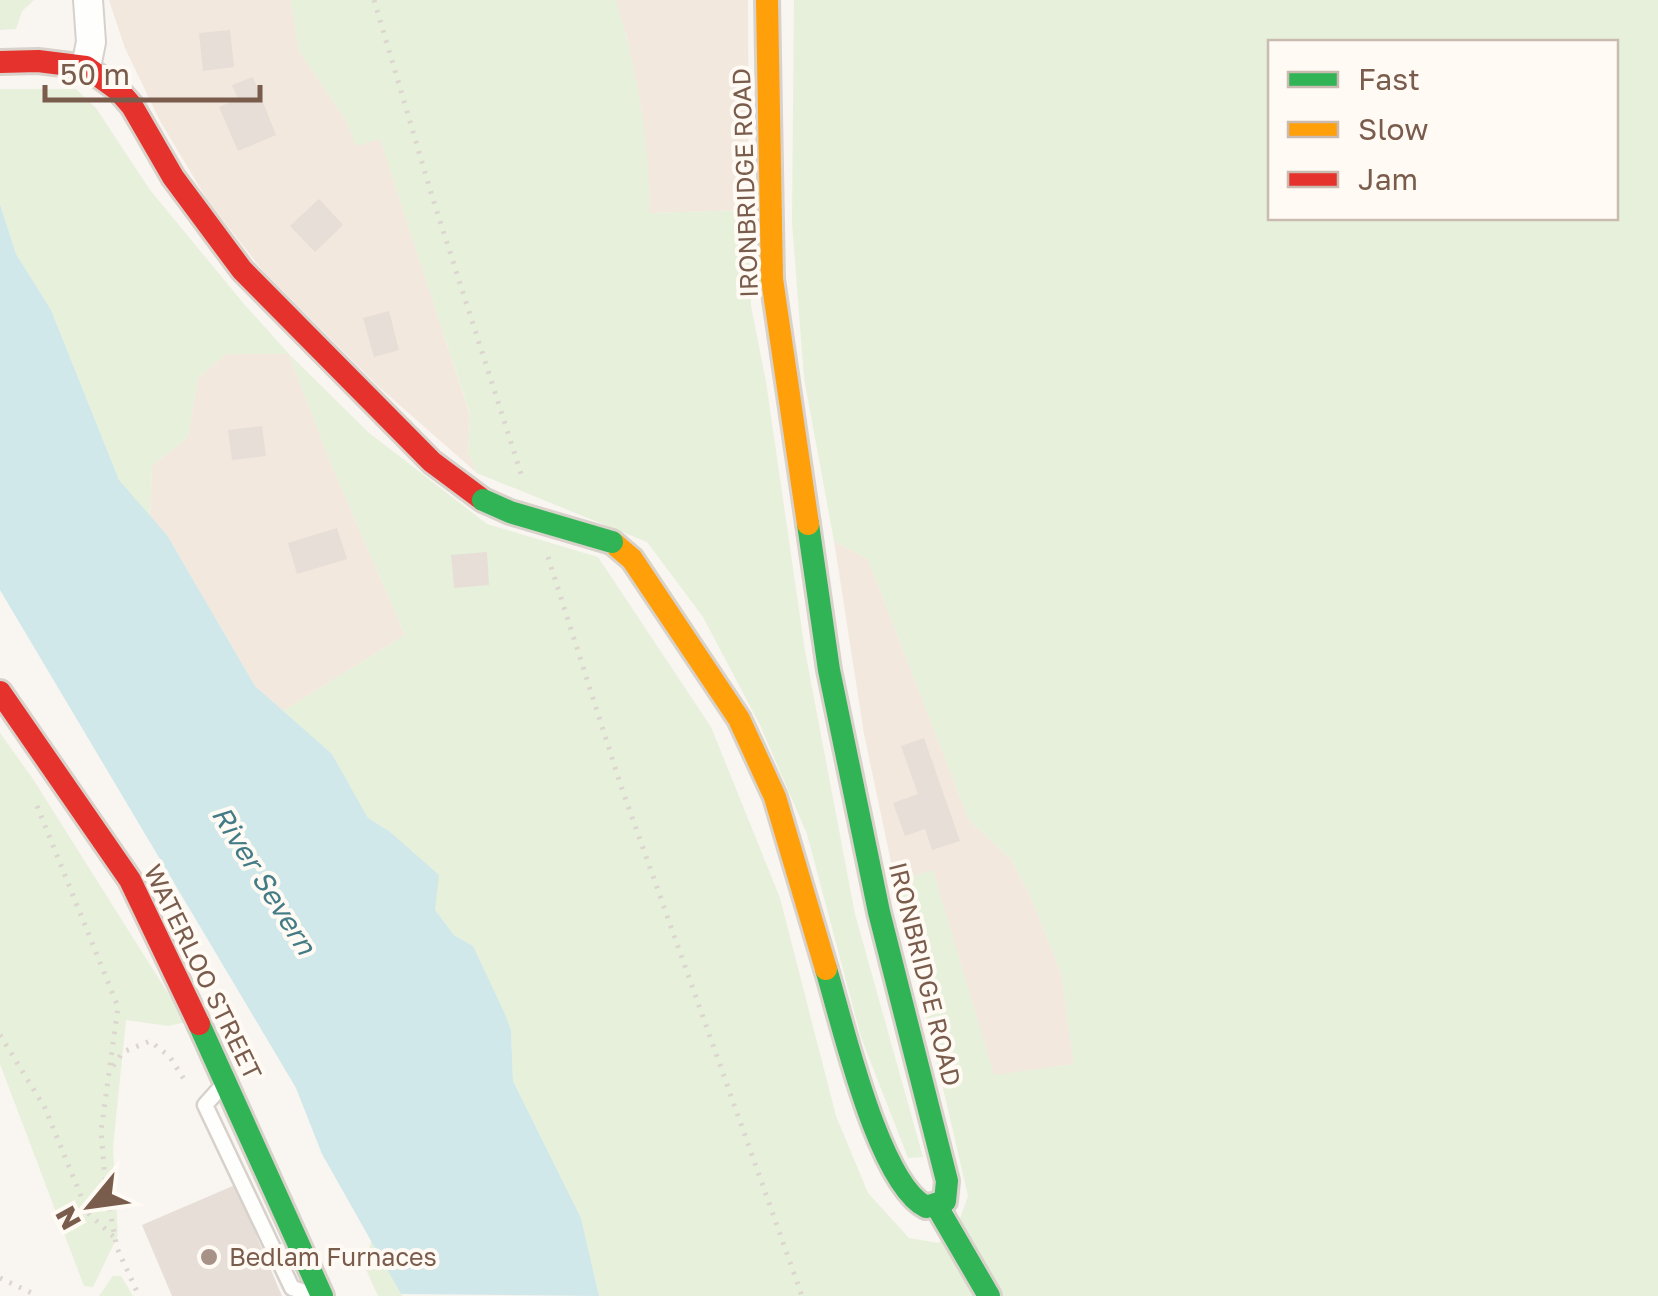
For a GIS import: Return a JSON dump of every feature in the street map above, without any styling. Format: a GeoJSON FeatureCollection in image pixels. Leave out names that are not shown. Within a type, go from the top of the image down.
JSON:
{"type":"FeatureCollection","features":[{"type":"Feature","properties":{"kind":"main road","name":"IRONBRIDGE ROAD"},"geometry":{"type":"LineString","coordinates":[[767,0],[772,280],[829,670],[879,912],[947,1181],[944,1201],[936,1205]]}},
{"type":"Feature","properties":{"kind":"main road"},"geometry":{"type":"LineString","coordinates":[[0,62],[86,66],[118,90],[216,239],[272,304],[432,462],[483,500],[510,512],[612,542],[632,559],[739,719],[775,798],[871,1119],[893,1168],[918,1203],[936,1205],[990,1296]]}},
{"type":"Feature","properties":{"kind":"main road","name":"WATERLOO STREET"},"geometry":{"type":"LineString","coordinates":[[0,692],[130,880],[226,1082],[320,1296]]}},
{"type":"Feature","properties":{"kind":"street"},"geometry":{"type":"LineString","coordinates":[[86,66],[91,42],[88,0]]}},
{"type":"Feature","properties":{"kind":"path"},"geometry":{"type":"LineString","coordinates":[[374,0],[526,491]]}},
{"type":"Feature","properties":{"kind":"path"},"geometry":{"type":"LineString","coordinates":[[544,546],[621,786],[802,1296]]}},
{"type":"Feature","properties":{"kind":"path"},"geometry":{"type":"LineString","coordinates":[[43,750],[33,779],[37,806],[118,1007],[101,1132],[115,1238],[139,1296]]}},
{"type":"Feature","properties":{"kind":"path"},"geometry":{"type":"LineString","coordinates":[[0,1035],[45,1108],[88,1213],[115,1238]]}},
{"type":"Feature","properties":{"kind":"path"},"geometry":{"type":"LineString","coordinates":[[112,1069],[123,1052],[150,1041],[170,1057],[183,1078]]}},
{"type":"Feature","properties":{"kind":"path"},"geometry":{"type":"LineString","coordinates":[[0,1278],[38,1296]]}},
{"type":"Feature","properties":{"kind":"shaded area"},"geometry":{"type":"Polygon","coordinates":[[[109,0],[291,0],[299,51],[346,120],[356,145],[380,138],[470,415],[468,452],[477,473],[379,387],[263,271],[208,201],[160,121],[125,48],[109,0]]]}},
{"type":"Feature","properties":{"kind":"shaded area"},"geometry":{"type":"Polygon","coordinates":[[[614,0],[748,0],[749,210],[649,213],[638,94],[627,38],[614,0]]]}},
{"type":"Feature","properties":{"kind":"shaded area"},"geometry":{"type":"Polygon","coordinates":[[[226,354],[289,354],[329,459],[405,635],[283,711],[255,686],[167,535],[150,516],[152,466],[188,437],[198,378],[226,354]]]}},
{"type":"Feature","properties":{"kind":"shaded area"},"geometry":{"type":"Polygon","coordinates":[[[834,541],[868,559],[969,820],[1011,859],[1030,895],[1061,973],[1074,1064],[994,1076],[933,871],[895,881],[864,734],[834,541]]]}},
{"type":"Feature","properties":{"kind":"green space"},"geometry":{"type":"Polygon","coordinates":[[[0,0],[34,0],[22,11],[16,29],[0,30],[0,0]]]}},
{"type":"Feature","properties":{"kind":"green space"},"geometry":{"type":"Polygon","coordinates":[[[291,0],[616,0],[641,105],[649,213],[749,210],[751,306],[766,382],[805,651],[855,914],[923,1157],[908,1158],[861,1037],[807,834],[760,725],[703,617],[647,542],[477,473],[468,452],[470,414],[380,139],[356,146],[346,120],[299,51],[291,0]]]}},
{"type":"Feature","properties":{"kind":"green space"},"geometry":{"type":"Polygon","coordinates":[[[794,0],[1658,0],[1658,1296],[599,1296],[581,1218],[513,1081],[511,1030],[473,946],[454,935],[435,910],[389,831],[368,818],[332,754],[283,711],[405,635],[329,459],[289,354],[368,432],[487,524],[598,557],[711,727],[780,898],[836,1116],[868,1193],[909,1238],[938,1243],[954,1235],[968,1196],[895,881],[933,870],[994,1075],[1074,1064],[1061,973],[1030,895],[1011,859],[969,820],[868,559],[834,541],[804,378],[792,222],[794,0]]]}},
{"type":"Feature","properties":{"kind":"green space"},"geometry":{"type":"Polygon","coordinates":[[[0,89],[76,89],[96,108],[150,190],[289,354],[226,354],[198,378],[188,437],[152,466],[150,516],[119,480],[51,310],[16,254],[0,204],[0,89]]]}},
{"type":"Feature","properties":{"kind":"green space"},"geometry":{"type":"Polygon","coordinates":[[[0,733],[186,1022],[168,1026],[126,1020],[113,1147],[118,1235],[93,1287],[84,1286],[0,1064],[0,733]]]}},
{"type":"Feature","properties":{"kind":"green space"},"geometry":{"type":"Polygon","coordinates":[[[372,1239],[403,1296],[378,1296],[364,1265],[372,1239]]]}},
{"type":"Feature","properties":{"kind":"green space"},"geometry":{"type":"Polygon","coordinates":[[[113,1276],[121,1276],[133,1296],[99,1296],[113,1276]]]}},
{"type":"Feature","properties":{"kind":"water","name":"River Severn"},"geometry":{"type":"Polygon","coordinates":[[[0,204],[16,254],[51,310],[119,480],[167,535],[255,686],[332,754],[368,818],[389,831],[439,875],[435,910],[454,935],[473,946],[504,1012],[511,1030],[513,1081],[581,1218],[599,1296],[401,1294],[322,1154],[296,1088],[0,590],[0,204]]]}},
{"type":"Feature","properties":{"kind":"building"},"geometry":{"type":"Polygon","coordinates":[[[230,30],[234,67],[203,71],[199,33],[230,30]]]}},
{"type":"Feature","properties":{"kind":"building"},"geometry":{"type":"Polygon","coordinates":[[[253,77],[276,135],[238,151],[219,107],[238,99],[232,85],[253,77]]]}},
{"type":"Feature","properties":{"kind":"building"},"geometry":{"type":"Polygon","coordinates":[[[319,199],[343,225],[315,252],[290,226],[319,199]]]}},
{"type":"Feature","properties":{"kind":"building"},"geometry":{"type":"Polygon","coordinates":[[[389,311],[399,350],[374,357],[363,318],[389,311]]]}},
{"type":"Feature","properties":{"kind":"building"},"geometry":{"type":"Polygon","coordinates":[[[262,426],[266,456],[232,460],[228,430],[262,426]]]}},
{"type":"Feature","properties":{"kind":"building"},"geometry":{"type":"Polygon","coordinates":[[[337,528],[347,559],[297,574],[288,543],[337,528]]]}},
{"type":"Feature","properties":{"kind":"building"},"geometry":{"type":"Polygon","coordinates":[[[487,552],[489,585],[454,588],[451,555],[487,552]]]}},
{"type":"Feature","properties":{"kind":"building"},"geometry":{"type":"Polygon","coordinates":[[[924,738],[960,841],[932,850],[925,829],[905,836],[893,803],[918,794],[901,746],[924,738]]]}},
{"type":"Feature","properties":{"kind":"building"},"geometry":{"type":"Polygon","coordinates":[[[235,1185],[282,1296],[172,1296],[142,1225],[235,1185]]]}},
{"type":"Feature","properties":{"kind":"traffic: fast"},"geometry":{"type":"LineString","coordinates":[[483,500],[510,512],[612,542]]}},
{"type":"Feature","properties":{"kind":"traffic: fast"},"geometry":{"type":"LineString","coordinates":[[808,524],[829,670],[879,912],[947,1181],[945,1201],[926,1207],[909,1192],[892,1167],[864,1098],[826,969]]}},
{"type":"Feature","properties":{"kind":"traffic: fast"},"geometry":{"type":"LineString","coordinates":[[199,1024],[322,1296]]}},
{"type":"Feature","properties":{"kind":"traffic: fast"},"geometry":{"type":"LineString","coordinates":[[936,1205],[989,1296]]}},
{"type":"Feature","properties":{"kind":"traffic: slow"},"geometry":{"type":"LineString","coordinates":[[767,0],[772,279],[808,524]]}},
{"type":"Feature","properties":{"kind":"traffic: slow"},"geometry":{"type":"LineString","coordinates":[[612,542],[632,559],[739,719],[775,797],[826,969]]}},
{"type":"Feature","properties":{"kind":"traffic: jam"},"geometry":{"type":"LineString","coordinates":[[0,62],[38,61],[86,67],[118,90],[132,106],[173,177],[242,270],[432,462],[483,500]]}},
{"type":"Feature","properties":{"kind":"traffic: jam"},"geometry":{"type":"LineString","coordinates":[[0,692],[130,880],[199,1024]]}},
{"type":"Feature","properties":{"kind":"place","name":"Bedlam Furnaces"},"geometry":{"type":"Point","coordinates":[209,1257]}}]}
